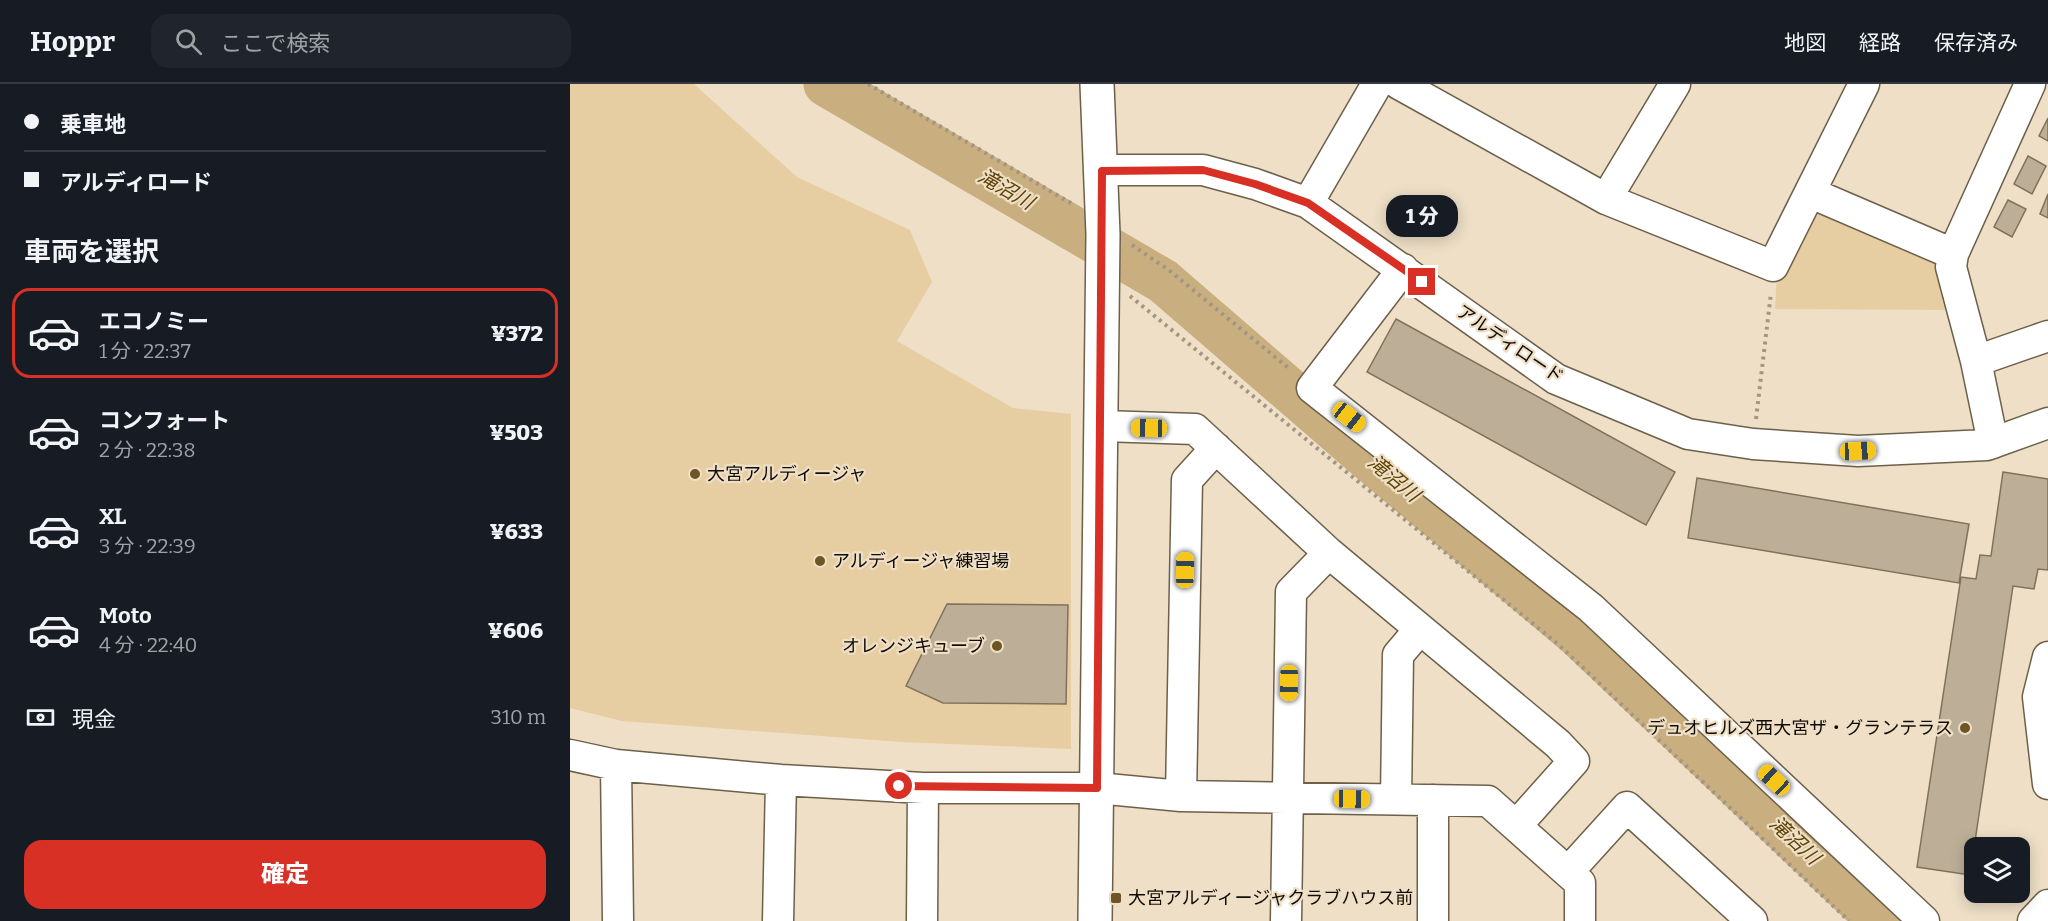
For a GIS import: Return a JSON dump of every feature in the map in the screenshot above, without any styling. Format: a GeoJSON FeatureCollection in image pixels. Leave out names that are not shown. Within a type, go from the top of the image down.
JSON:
{"type":"FeatureCollection","features":[{"type":"Feature","properties":{"kind":"street"},"geometry":{"type":"LineString","coordinates":[[1095,921],[1102,426],[1116,286],[1105,229],[1097,84]]}},
{"type":"Feature","properties":{"kind":"street"},"geometry":{"type":"LineString","coordinates":[[1308,203],[1377,84]]}},
{"type":"Feature","properties":{"kind":"street"},"geometry":{"type":"LineString","coordinates":[[1399,84],[1606,199],[1773,266],[1864,84]]}},
{"type":"Feature","properties":{"kind":"street"},"geometry":{"type":"LineString","coordinates":[[1606,199],[1675,84]]}},
{"type":"Feature","properties":{"kind":"street"},"geometry":{"type":"LineString","coordinates":[[1993,443],[1976,361],[1951,267],[1953,254],[2030,84]]}},
{"type":"Feature","properties":{"kind":"street","name":"アルディロード"},"geometry":{"type":"LineString","coordinates":[[1102,171],[1203,170],[1255,184],[1308,203],[1556,379],[1688,434],[1753,444],[1858,451],[1993,443],[2048,423]]}},
{"type":"Feature","properties":{"kind":"street"},"geometry":{"type":"LineString","coordinates":[[1811,193],[1953,254]]}},
{"type":"Feature","properties":{"kind":"street"},"geometry":{"type":"LineString","coordinates":[[1403,269],[1312,388],[1591,608],[1924,921]]}},
{"type":"Feature","properties":{"kind":"street"},"geometry":{"type":"LineString","coordinates":[[1976,361],[2048,336]]}},
{"type":"Feature","properties":{"kind":"street"},"geometry":{"type":"LineString","coordinates":[[1102,426],[1195,429],[1329,553],[1574,761],[1516,826]]}},
{"type":"Feature","properties":{"kind":"street"},"geometry":{"type":"LineString","coordinates":[[1181,796],[1187,480],[1216,448]]}},
{"type":"Feature","properties":{"kind":"street"},"geometry":{"type":"LineString","coordinates":[[1286,921],[1292,592],[1329,553]]}},
{"type":"Feature","properties":{"kind":"street"},"geometry":{"type":"LineString","coordinates":[[1395,799],[1398,655],[1420,629]]}},
{"type":"Feature","properties":{"kind":"street"},"geometry":{"type":"LineString","coordinates":[[2048,657],[2038,697],[2048,784]]}},
{"type":"Feature","properties":{"kind":"street"},"geometry":{"type":"LineString","coordinates":[[570,755],[616,765],[781,780],[923,788],[1097,788],[1181,796],[1488,801],[1580,883],[1580,921]]}},
{"type":"Feature","properties":{"kind":"street"},"geometry":{"type":"LineString","coordinates":[[616,765],[618,921]]}},
{"type":"Feature","properties":{"kind":"street"},"geometry":{"type":"LineString","coordinates":[[778,921],[781,780]]}},
{"type":"Feature","properties":{"kind":"street"},"geometry":{"type":"LineString","coordinates":[[922,921],[923,788]]}},
{"type":"Feature","properties":{"kind":"street"},"geometry":{"type":"LineString","coordinates":[[1433,800],[1433,921]]}},
{"type":"Feature","properties":{"kind":"street"},"geometry":{"type":"LineString","coordinates":[[1568,872],[1627,807],[1736,916]]}},
{"type":"Feature","properties":{"kind":"street"},"geometry":{"type":"LineString","coordinates":[[2033,921],[2048,905]]}},
{"type":"Feature","properties":{"kind":"path"},"geometry":{"type":"LineString","coordinates":[[868,84],[1105,229],[1170,272],[1312,388]]}},
{"type":"Feature","properties":{"kind":"path"},"geometry":{"type":"LineString","coordinates":[[1753,444],[1773,266]]}},
{"type":"Feature","properties":{"kind":"path"},"geometry":{"type":"LineString","coordinates":[[1116,286],[1559,645],[1849,921]]}},
{"type":"Feature","properties":{"kind":"shaded area","name":"アルディージャ練習場"},"geometry":{"type":"Polygon","coordinates":[[[570,84],[694,84],[797,177],[910,230],[932,282],[897,341],[1013,408],[1071,414],[1071,749],[901,742],[622,721],[570,708],[570,84]]]}},
{"type":"Feature","properties":{"kind":"shaded area"},"geometry":{"type":"Polygon","coordinates":[[[1821,206],[1933,252],[1954,310],[1775,309],[1777,273],[1808,210],[1821,206]]]}},
{"type":"Feature","properties":{"kind":"building"},"geometry":{"type":"Polygon","coordinates":[[[2048,118],[2048,141],[2039,136],[2048,118]]]}},
{"type":"Feature","properties":{"kind":"building"},"geometry":{"type":"Polygon","coordinates":[[[2028,156],[2046,166],[2032,194],[2014,184],[2028,156]]]}},
{"type":"Feature","properties":{"kind":"building"},"geometry":{"type":"Polygon","coordinates":[[[2048,194],[2048,218],[2040,214],[2048,194]]]}},
{"type":"Feature","properties":{"kind":"building"},"geometry":{"type":"Polygon","coordinates":[[[2008,200],[2026,209],[2012,237],[1994,227],[2008,200]]]}},
{"type":"Feature","properties":{"kind":"building"},"geometry":{"type":"Polygon","coordinates":[[[1396,319],[1675,472],[1646,525],[1367,372],[1396,319]]]}},
{"type":"Feature","properties":{"kind":"building","name":"デュオヒルズ西大宮ザ・グランテラス"},"geometry":{"type":"Polygon","coordinates":[[[2003,472],[2048,479],[2048,570],[2038,569],[2034,589],[2013,586],[1976,837],[1964,837],[1964,874],[1917,867],[1961,577],[1976,579],[1980,555],[1991,556],[2003,472]]]}},
{"type":"Feature","properties":{"kind":"building"},"geometry":{"type":"Polygon","coordinates":[[[1697,478],[1969,524],[1959,583],[1688,538],[1697,478]]]}},
{"type":"Feature","properties":{"kind":"building","name":"オレンジキューブ"},"geometry":{"type":"Polygon","coordinates":[[[947,604],[1068,605],[1066,704],[943,703],[906,686],[947,604]]]}},
{"type":"Feature","properties":{"kind":"waterway","name":"滝沼川"},"geometry":{"type":"LineString","coordinates":[[826,84],[1163,281],[1577,634],[1880,921]]}},
{"type":"Feature","properties":{"kind":"place","name":"大宮アルディージャ"},"geometry":{"type":"Point","coordinates":[695,474]}},
{"type":"Feature","properties":{"kind":"place","name":"アルディージャ練習場"},"geometry":{"type":"Point","coordinates":[820,561]}},
{"type":"Feature","properties":{"kind":"place","name":"オレンジキューブ"},"geometry":{"type":"Point","coordinates":[997,646]}},
{"type":"Feature","properties":{"kind":"place","name":"デュオヒルズ西大宮ザ・グランテラス"},"geometry":{"type":"Point","coordinates":[1965,728]}},
{"type":"Feature","properties":{"kind":"place","name":"大宮アルディージャクラブハウス前"},"geometry":{"type":"Point","coordinates":[1116,898]}},
{"type":"Feature","properties":{"kind":"route"},"geometry":{"type":"LineString","coordinates":[[899,786],[1097,788],[1102,426],[1102,171],[1203,170],[1255,184],[1308,203],[1422,282]]}}]}
